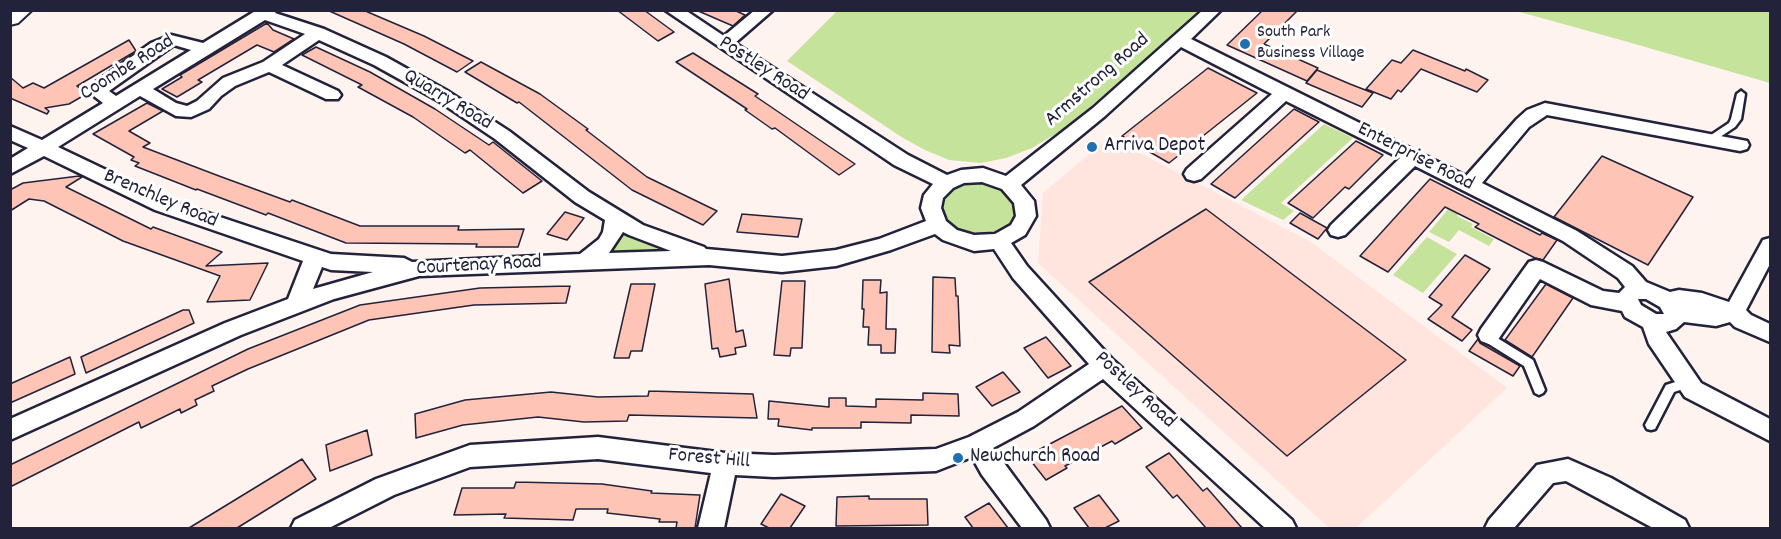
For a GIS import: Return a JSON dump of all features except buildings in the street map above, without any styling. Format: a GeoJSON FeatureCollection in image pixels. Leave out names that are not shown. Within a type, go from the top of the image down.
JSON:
{"type":"FeatureCollection","features":[{"type":"Feature","properties":{"kind":"street"},"geometry":{"type":"LineString","coordinates":[[10,18],[21,10]]}},
{"type":"Feature","properties":{"kind":"street","name":"Postley Road"},"geometry":{"type":"LineString","coordinates":[[673,10],[901,160],[946,183]]}},
{"type":"Feature","properties":{"kind":"street"},"geometry":{"type":"LineString","coordinates":[[724,44],[765,10]]}},
{"type":"Feature","properties":{"kind":"street","name":"Armstrong Road"},"geometry":{"type":"LineString","coordinates":[[1009,184],[1099,112],[1213,10]]}},
{"type":"Feature","properties":{"kind":"street","name":"Quarry Road"},"geometry":{"type":"LineString","coordinates":[[266,12],[380,61],[443,96],[502,135],[582,197],[636,230],[709,256]]}},
{"type":"Feature","properties":{"kind":"street","name":"Coombe Road"},"geometry":{"type":"LineString","coordinates":[[10,168],[266,12]]}},
{"type":"Feature","properties":{"kind":"street"},"geometry":{"type":"LineString","coordinates":[[141,89],[170,106],[182,111],[191,111],[203,105],[229,82],[269,66],[318,33]]}},
{"type":"Feature","properties":{"kind":"street"},"geometry":{"type":"LineString","coordinates":[[115,103],[99,93],[102,86],[157,47],[171,40],[182,41],[202,49]]}},
{"type":"Feature","properties":{"kind":"street","name":"Enterprise Road"},"geometry":{"type":"LineString","coordinates":[[1180,40],[1570,236],[1624,272],[1641,317],[1652,322]]}},
{"type":"Feature","properties":{"kind":"street"},"geometry":{"type":"LineString","coordinates":[[269,66],[332,96]]}},
{"type":"Feature","properties":{"kind":"street"},"geometry":{"type":"LineString","coordinates":[[1194,174],[1285,92]]}},
{"type":"Feature","properties":{"kind":"street"},"geometry":{"type":"LineString","coordinates":[[1469,185],[1523,123],[1533,114],[1545,109],[1740,145]]}},
{"type":"Feature","properties":{"kind":"street","name":"Brenchley Road"},"geometry":{"type":"LineString","coordinates":[[10,132],[162,205],[254,238],[331,262],[419,267]]}},
{"type":"Feature","properties":{"kind":"street"},"geometry":{"type":"LineString","coordinates":[[1338,230],[1413,157]]}},
{"type":"Feature","properties":{"kind":"street"},"geometry":{"type":"LineString","coordinates":[[983,175],[1009,184],[1024,201],[1026,216],[1018,230],[999,241],[974,243],[950,235],[937,225],[931,208],[934,195],[946,183],[961,177],[983,175]]}},
{"type":"Feature","properties":{"kind":"street"},"geometry":{"type":"LineString","coordinates":[[586,261],[606,244],[614,232],[615,217]]}},
{"type":"Feature","properties":{"kind":"street","name":"Courtenay Road"},"geometry":{"type":"LineString","coordinates":[[10,430],[233,329],[329,292],[419,267],[709,256],[782,264],[836,258],[884,245],[937,225]]}},
{"type":"Feature","properties":{"kind":"street","name":"Postley Road"},"geometry":{"type":"LineString","coordinates":[[999,241],[1020,272],[1104,366],[1283,528]]}},
{"type":"Feature","properties":{"kind":"street"},"geometry":{"type":"LineString","coordinates":[[1770,245],[1734,312],[1743,321],[1770,333]]}},
{"type":"Feature","properties":{"kind":"street"},"geometry":{"type":"LineString","coordinates":[[297,304],[315,257]]}},
{"type":"Feature","properties":{"kind":"street"},"geometry":{"type":"LineString","coordinates":[[1489,335],[1536,268],[1599,299],[1634,297]]}},
{"type":"Feature","properties":{"kind":"street","name":"Enterprise Road"},"geometry":{"type":"LineString","coordinates":[[1634,297],[1650,291],[1671,307],[1716,317],[1734,312]]}},
{"type":"Feature","properties":{"kind":"street"},"geometry":{"type":"LineString","coordinates":[[1671,307],[1674,319],[1668,323],[1652,322],[1657,338],[1692,390],[1770,431]]}},
{"type":"Feature","properties":{"kind":"street","name":"Forest Hill"},"geometry":{"type":"LineString","coordinates":[[304,528],[385,487],[470,456],[598,448],[725,464],[774,465],[936,460],[978,444],[1026,419],[1104,366]]}},
{"type":"Feature","properties":{"kind":"street"},"geometry":{"type":"LineString","coordinates":[[978,444],[991,466],[1037,528]]}},
{"type":"Feature","properties":{"kind":"street"},"geometry":{"type":"LineString","coordinates":[[711,528],[725,464]]}},
{"type":"Feature","properties":{"kind":"street"},"geometry":{"type":"LineString","coordinates":[[1498,528],[1546,473],[1568,470],[1602,486],[1676,528]]}},
{"type":"Feature","properties":{"kind":"lane"},"geometry":{"type":"LineString","coordinates":[[1711,139],[1732,125],[1736,119],[1741,94]]}},
{"type":"Feature","properties":{"kind":"lane"},"geometry":{"type":"LineString","coordinates":[[1489,335],[1488,338],[1529,363],[1539,390]]}},
{"type":"Feature","properties":{"kind":"lane"},"geometry":{"type":"LineString","coordinates":[[1650,425],[1670,388],[1688,383]]}},
{"type":"Feature","properties":{"kind":"shaded area"},"geometry":{"type":"Polygon","coordinates":[[[1109,137],[1311,242],[1507,388],[1356,528],[1329,528],[1038,263],[1043,193],[1109,137]]]}},
{"type":"Feature","properties":{"kind":"green space"},"geometry":{"type":"Polygon","coordinates":[[[838,10],[1200,11],[1146,61],[1062,130],[1032,148],[1006,158],[981,163],[949,160],[925,150],[903,138],[787,61],[838,10]]]}},
{"type":"Feature","properties":{"kind":"green space"},"geometry":{"type":"Polygon","coordinates":[[[1516,11],[1770,11],[1770,83],[1621,40],[1516,11]]]}},
{"type":"Feature","properties":{"kind":"green space"},"geometry":{"type":"Polygon","coordinates":[[[1324,124],[1353,138],[1281,203],[1294,211],[1283,220],[1241,200],[1324,124]]]}},
{"type":"Feature","properties":{"kind":"green space"},"geometry":{"type":"Polygon","coordinates":[[[982,181],[995,184],[1013,196],[1018,213],[1014,222],[1005,229],[983,234],[960,229],[945,215],[943,206],[945,198],[959,185],[982,181]]]}},
{"type":"Feature","properties":{"kind":"green space"},"geometry":{"type":"Polygon","coordinates":[[[1460,195],[1470,200],[1457,216],[1473,224],[1471,227],[1494,239],[1489,246],[1459,230],[1449,242],[1429,232],[1460,195]]]}},
{"type":"Feature","properties":{"kind":"green space"},"geometry":{"type":"Polygon","coordinates":[[[628,230],[678,253],[605,254],[620,240],[622,232],[628,230]]]}},
{"type":"Feature","properties":{"kind":"green space"},"geometry":{"type":"Polygon","coordinates":[[[1427,237],[1457,254],[1423,293],[1393,275],[1427,237]]]}},
{"type":"Feature","properties":{"kind":"place","name":"South Park Business Village"},"geometry":{"type":"Point","coordinates":[1245,44]}},
{"type":"Feature","properties":{"kind":"place","name":"Arriva Depot"},"geometry":{"type":"Point","coordinates":[1092,147]}},
{"type":"Feature","properties":{"kind":"place","name":"Newchurch Road"},"geometry":{"type":"Point","coordinates":[958,458]}}]}
